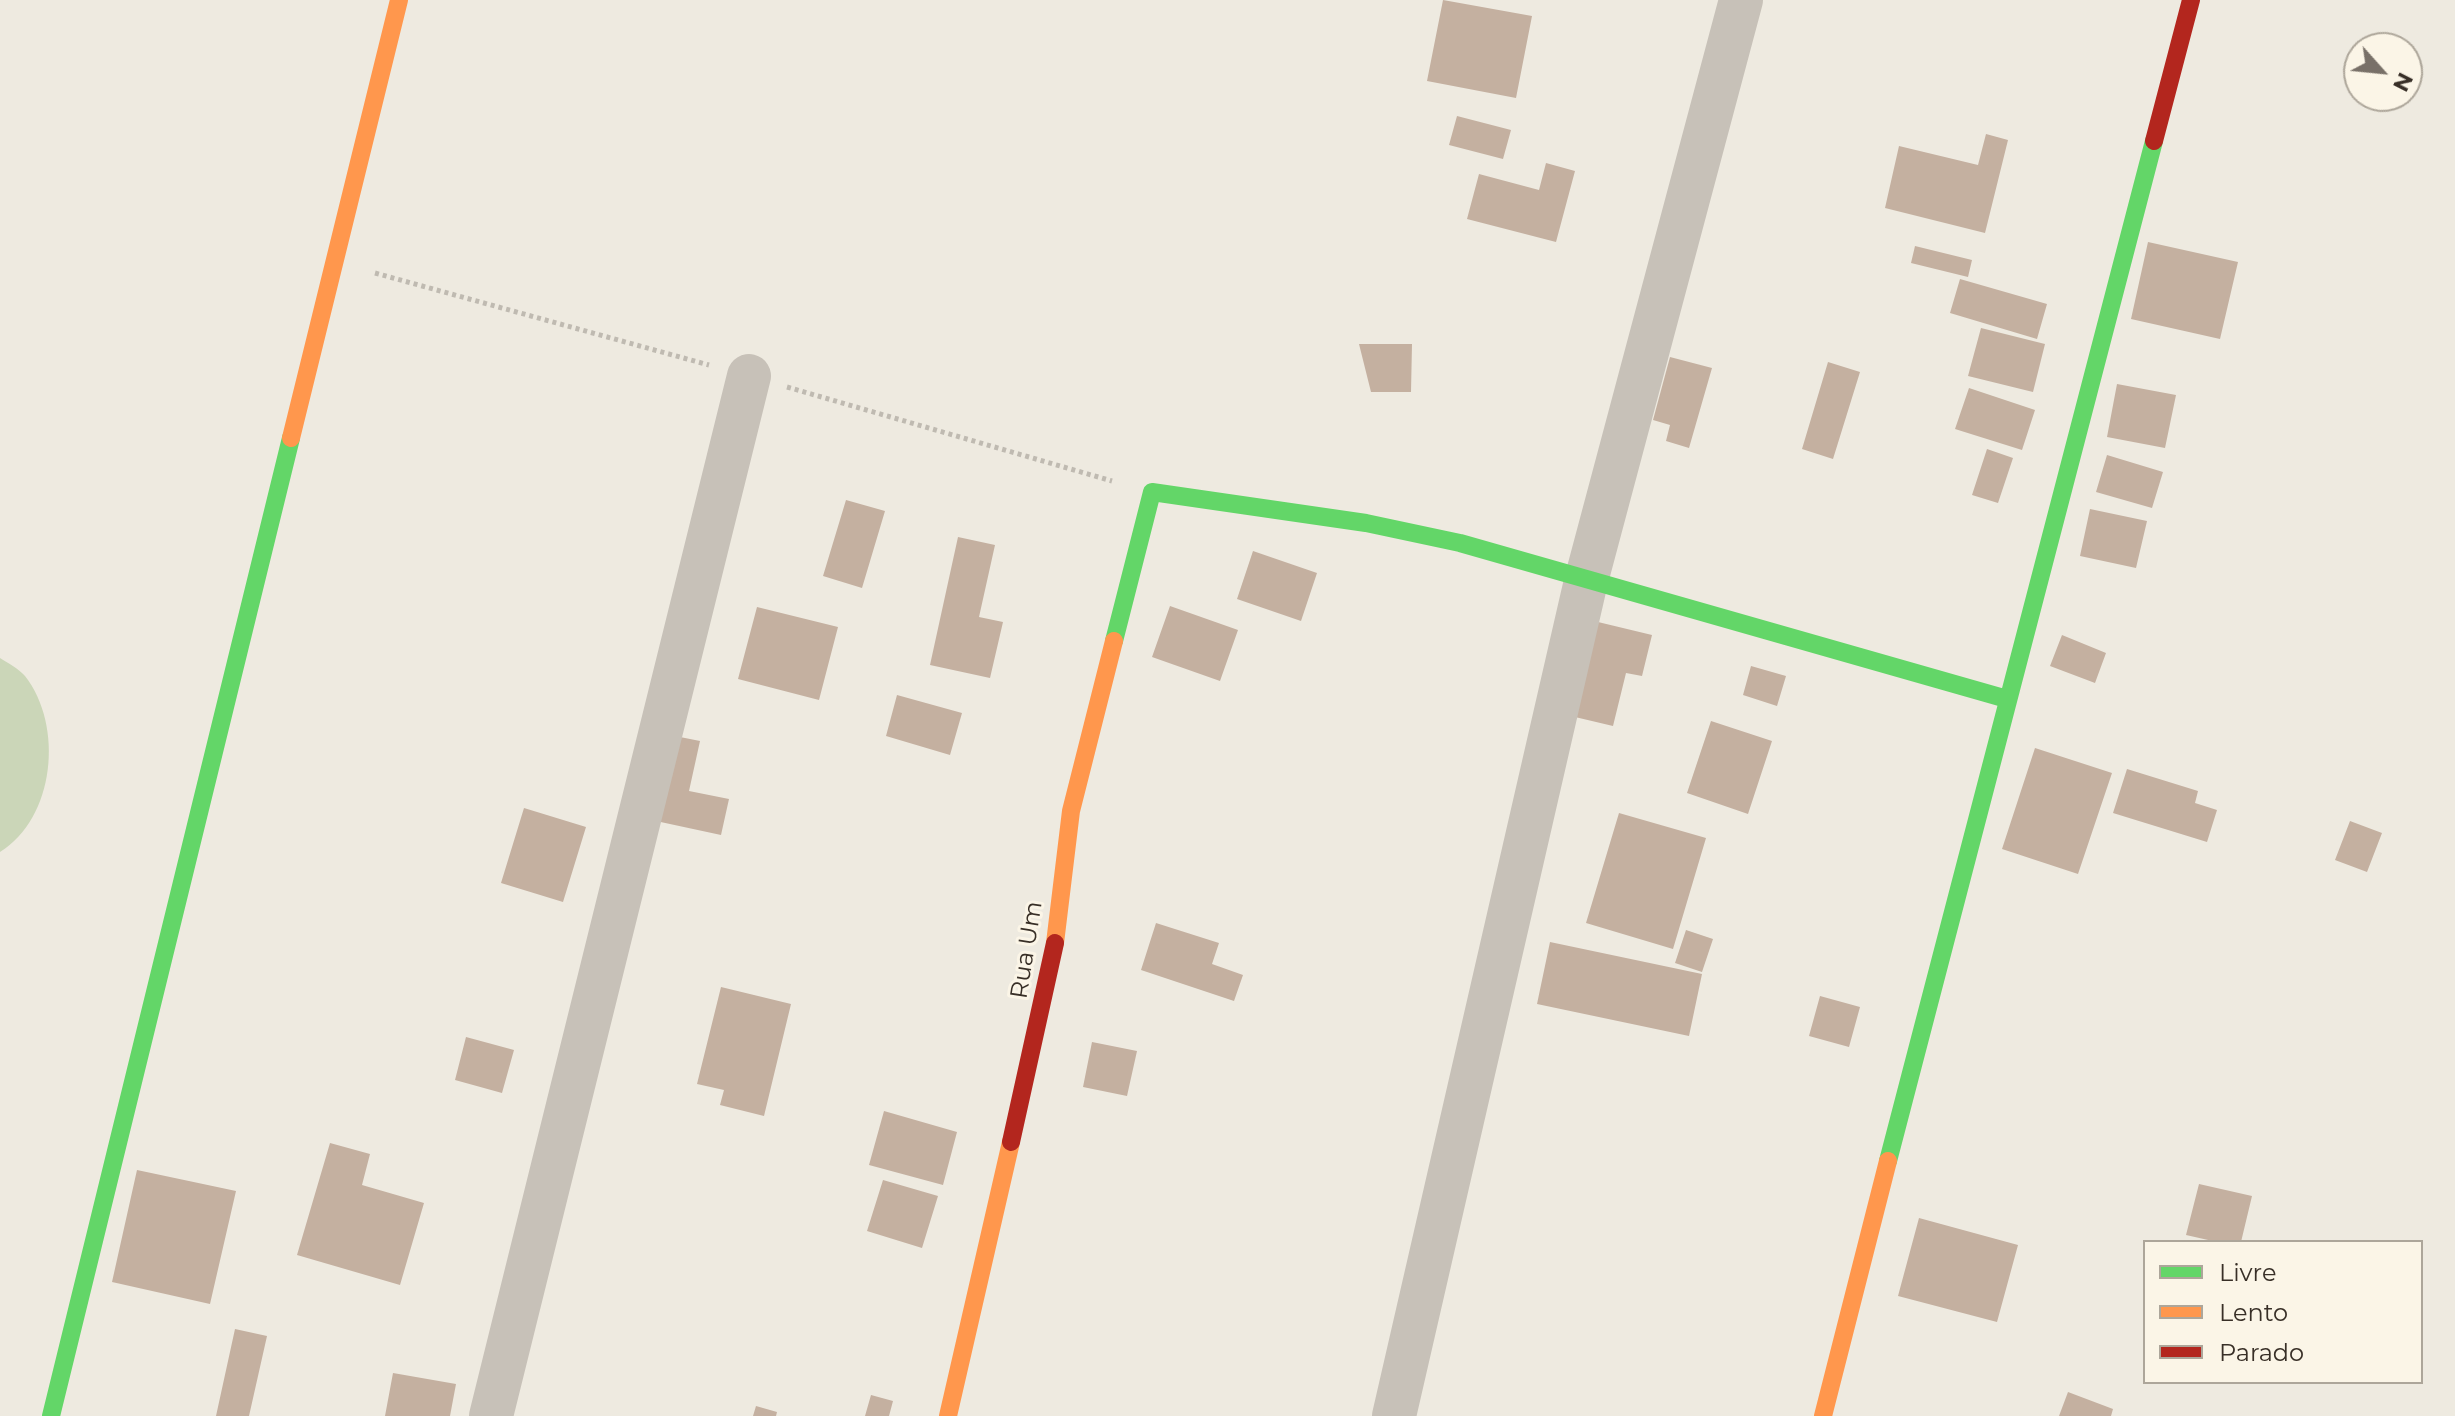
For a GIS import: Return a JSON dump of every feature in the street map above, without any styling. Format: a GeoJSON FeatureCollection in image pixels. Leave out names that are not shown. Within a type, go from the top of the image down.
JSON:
{"type":"FeatureCollection","features":[{"type":"Feature","properties":{"kind":"street"},"geometry":{"type":"LineString","coordinates":[[51,1416],[399,0]]}},
{"type":"Feature","properties":{"kind":"street"},"geometry":{"type":"LineString","coordinates":[[1394,1416],[1586,581],[1741,0]]}},
{"type":"Feature","properties":{"kind":"street"},"geometry":{"type":"LineString","coordinates":[[1823,1416],[2191,0]]}},
{"type":"Feature","properties":{"kind":"street"},"geometry":{"type":"LineString","coordinates":[[491,1416],[749,376]]}},
{"type":"Feature","properties":{"kind":"street","name":"Rua Um"},"geometry":{"type":"LineString","coordinates":[[948,1416],[1053,961],[1071,811],[1152,492],[1366,523],[1460,543],[1586,581]]}},
{"type":"Feature","properties":{"kind":"street"},"geometry":{"type":"LineString","coordinates":[[1586,581],[2007,699]]}},
{"type":"Feature","properties":{"kind":"green space"},"geometry":{"type":"Polygon","coordinates":[[[0,658],[23,673],[37,697],[49,745],[48,770],[33,817],[18,837],[0,852],[0,658]]]}},
{"type":"Feature","properties":{"kind":"building"},"geometry":{"type":"Polygon","coordinates":[[[1443,0],[1532,16],[1516,98],[1427,81],[1443,0]]]}},
{"type":"Feature","properties":{"kind":"building"},"geometry":{"type":"Polygon","coordinates":[[[1457,116],[1511,130],[1503,159],[1449,145],[1457,116]]]}},
{"type":"Feature","properties":{"kind":"building"},"geometry":{"type":"Polygon","coordinates":[[[1986,134],[2008,140],[1985,233],[1885,208],[1899,146],[1978,165],[1986,134]]]}},
{"type":"Feature","properties":{"kind":"building"},"geometry":{"type":"Polygon","coordinates":[[[1546,163],[1575,171],[1556,242],[1467,219],[1479,174],[1539,190],[1546,163]]]}},
{"type":"Feature","properties":{"kind":"building"},"geometry":{"type":"Polygon","coordinates":[[[2148,242],[2238,262],[2220,339],[2131,319],[2148,242]]]}},
{"type":"Feature","properties":{"kind":"building"},"geometry":{"type":"Polygon","coordinates":[[[1915,246],[1972,260],[1968,277],[1911,263],[1915,246]]]}},
{"type":"Feature","properties":{"kind":"building"},"geometry":{"type":"Polygon","coordinates":[[[1960,279],[2047,304],[2037,339],[1950,313],[1960,279]]]}},
{"type":"Feature","properties":{"kind":"building"},"geometry":{"type":"Polygon","coordinates":[[[1981,328],[2045,344],[2033,392],[1968,376],[1981,328]]]}},
{"type":"Feature","properties":{"kind":"building"},"geometry":{"type":"Polygon","coordinates":[[[1359,344],[1412,344],[1411,392],[1371,392],[1359,344]]]}},
{"type":"Feature","properties":{"kind":"building"},"geometry":{"type":"Polygon","coordinates":[[[1670,357],[1712,368],[1689,448],[1666,441],[1670,425],[1653,420],[1670,357]]]}},
{"type":"Feature","properties":{"kind":"building"},"geometry":{"type":"Polygon","coordinates":[[[1828,362],[1860,372],[1833,459],[1802,449],[1828,362]]]}},
{"type":"Feature","properties":{"kind":"building"},"geometry":{"type":"Polygon","coordinates":[[[2117,384],[2176,395],[2165,448],[2107,437],[2117,384]]]}},
{"type":"Feature","properties":{"kind":"building"},"geometry":{"type":"Polygon","coordinates":[[[1969,388],[2035,410],[2022,450],[1955,429],[1969,388]]]}},
{"type":"Feature","properties":{"kind":"building"},"geometry":{"type":"Polygon","coordinates":[[[1987,449],[2013,458],[1998,503],[1972,495],[1987,449]]]}},
{"type":"Feature","properties":{"kind":"building"},"geometry":{"type":"Polygon","coordinates":[[[2107,455],[2163,472],[2152,508],[2096,492],[2107,455]]]}},
{"type":"Feature","properties":{"kind":"building"},"geometry":{"type":"Polygon","coordinates":[[[846,500],[885,511],[862,588],[823,576],[846,500]]]}},
{"type":"Feature","properties":{"kind":"building"},"geometry":{"type":"Polygon","coordinates":[[[2090,509],[2147,521],[2136,568],[2080,556],[2090,509]]]}},
{"type":"Feature","properties":{"kind":"building"},"geometry":{"type":"Polygon","coordinates":[[[958,537],[995,545],[979,617],[1003,622],[990,678],[930,665],[958,537]]]}},
{"type":"Feature","properties":{"kind":"building"},"geometry":{"type":"Polygon","coordinates":[[[1253,551],[1317,573],[1301,621],[1237,599],[1253,551]]]}},
{"type":"Feature","properties":{"kind":"building"},"geometry":{"type":"Polygon","coordinates":[[[1170,606],[1238,630],[1220,681],[1152,657],[1170,606]]]}},
{"type":"Feature","properties":{"kind":"building"},"geometry":{"type":"Polygon","coordinates":[[[757,607],[838,627],[819,700],[738,679],[757,607]]]}},
{"type":"Feature","properties":{"kind":"building"},"geometry":{"type":"Polygon","coordinates":[[[1598,622],[1652,635],[1642,676],[1626,673],[1613,726],[1575,717],[1598,622]]]}},
{"type":"Feature","properties":{"kind":"building"},"geometry":{"type":"Polygon","coordinates":[[[2062,635],[2106,653],[2095,683],[2050,666],[2062,635]]]}},
{"type":"Feature","properties":{"kind":"building"},"geometry":{"type":"Polygon","coordinates":[[[1751,666],[1786,676],[1777,706],[1743,695],[1751,666]]]}},
{"type":"Feature","properties":{"kind":"building"},"geometry":{"type":"Polygon","coordinates":[[[897,695],[962,713],[950,755],[886,736],[897,695]]]}},
{"type":"Feature","properties":{"kind":"building"},"geometry":{"type":"Polygon","coordinates":[[[1711,721],[1772,741],[1748,814],[1687,793],[1711,721]]]}},
{"type":"Feature","properties":{"kind":"building"},"geometry":{"type":"Polygon","coordinates":[[[675,736],[700,741],[689,791],[729,799],[721,835],[656,821],[675,736]]]}},
{"type":"Feature","properties":{"kind":"building"},"geometry":{"type":"Polygon","coordinates":[[[2035,748],[2112,773],[2078,874],[2002,849],[2035,748]]]}},
{"type":"Feature","properties":{"kind":"building"},"geometry":{"type":"Polygon","coordinates":[[[2127,769],[2198,791],[2195,803],[2217,810],[2207,842],[2113,813],[2127,769]]]}},
{"type":"Feature","properties":{"kind":"building"},"geometry":{"type":"Polygon","coordinates":[[[524,808],[586,827],[563,902],[501,883],[524,808]]]}},
{"type":"Feature","properties":{"kind":"building"},"geometry":{"type":"Polygon","coordinates":[[[1619,813],[1706,838],[1673,949],[1586,923],[1619,813]]]}},
{"type":"Feature","properties":{"kind":"building"},"geometry":{"type":"Polygon","coordinates":[[[2350,821],[2382,833],[2367,872],[2335,860],[2350,821]]]}},
{"type":"Feature","properties":{"kind":"building"},"geometry":{"type":"Polygon","coordinates":[[[1156,923],[1219,943],[1212,964],[1243,975],[1234,1001],[1141,970],[1156,923]]]}},
{"type":"Feature","properties":{"kind":"building"},"geometry":{"type":"Polygon","coordinates":[[[1686,930],[1713,939],[1702,972],[1675,963],[1686,930]]]}},
{"type":"Feature","properties":{"kind":"building"},"geometry":{"type":"Polygon","coordinates":[[[1550,942],[1702,974],[1689,1036],[1537,1004],[1550,942]]]}},
{"type":"Feature","properties":{"kind":"building"},"geometry":{"type":"Polygon","coordinates":[[[721,987],[791,1004],[764,1116],[720,1105],[724,1090],[697,1084],[721,987]]]}},
{"type":"Feature","properties":{"kind":"building"},"geometry":{"type":"Polygon","coordinates":[[[1820,996],[1860,1007],[1849,1047],[1809,1036],[1820,996]]]}},
{"type":"Feature","properties":{"kind":"building"},"geometry":{"type":"Polygon","coordinates":[[[466,1037],[514,1050],[502,1093],[455,1080],[466,1037]]]}},
{"type":"Feature","properties":{"kind":"building"},"geometry":{"type":"Polygon","coordinates":[[[1092,1042],[1137,1051],[1127,1096],[1083,1087],[1092,1042]]]}},
{"type":"Feature","properties":{"kind":"building"},"geometry":{"type":"Polygon","coordinates":[[[884,1111],[957,1132],[943,1185],[869,1165],[884,1111]]]}},
{"type":"Feature","properties":{"kind":"building"},"geometry":{"type":"Polygon","coordinates":[[[330,1143],[370,1154],[362,1185],[424,1203],[400,1285],[297,1255],[330,1143]]]}},
{"type":"Feature","properties":{"kind":"building"},"geometry":{"type":"Polygon","coordinates":[[[137,1170],[236,1191],[210,1304],[112,1282],[137,1170]]]}},
{"type":"Feature","properties":{"kind":"building"},"geometry":{"type":"Polygon","coordinates":[[[883,1180],[938,1196],[922,1248],[867,1231],[883,1180]]]}},
{"type":"Feature","properties":{"kind":"building"},"geometry":{"type":"Polygon","coordinates":[[[2199,1184],[2252,1196],[2241,1240],[2208,1240],[2186,1235],[2199,1184]]]}},
{"type":"Feature","properties":{"kind":"building"},"geometry":{"type":"Polygon","coordinates":[[[1919,1218],[2018,1245],[1997,1322],[1898,1296],[1919,1218]]]}},
{"type":"Feature","properties":{"kind":"building"},"geometry":{"type":"Polygon","coordinates":[[[235,1329],[267,1336],[249,1416],[216,1416],[235,1329]]]}},
{"type":"Feature","properties":{"kind":"building"},"geometry":{"type":"Polygon","coordinates":[[[393,1373],[456,1384],[450,1416],[385,1416],[393,1373]]]}},
{"type":"Feature","properties":{"kind":"building"},"geometry":{"type":"Polygon","coordinates":[[[2068,1392],[2113,1409],[2111,1416],[2059,1416],[2068,1392]]]}},
{"type":"Feature","properties":{"kind":"building"},"geometry":{"type":"Polygon","coordinates":[[[871,1395],[893,1401],[889,1416],[865,1416],[871,1395]]]}},
{"type":"Feature","properties":{"kind":"building"},"geometry":{"type":"Polygon","coordinates":[[[756,1406],[777,1412],[776,1416],[753,1416],[756,1406]]]}},
{"type":"Feature","properties":{"kind":"traffic: fast"},"geometry":{"type":"LineString","coordinates":[[1888,1161],[2154,141]]}},
{"type":"Feature","properties":{"kind":"traffic: fast"},"geometry":{"type":"LineString","coordinates":[[51,1416],[291,438]]}},
{"type":"Feature","properties":{"kind":"traffic: fast"},"geometry":{"type":"LineString","coordinates":[[1114,641],[1152,492],[1366,523],[1460,543],[2007,699]]}},
{"type":"Feature","properties":{"kind":"traffic: slow"},"geometry":{"type":"LineString","coordinates":[[291,438],[399,0]]}},
{"type":"Feature","properties":{"kind":"traffic: slow"},"geometry":{"type":"LineString","coordinates":[[1055,943],[1071,811],[1114,641]]}},
{"type":"Feature","properties":{"kind":"traffic: slow"},"geometry":{"type":"LineString","coordinates":[[948,1416],[1011,1142]]}},
{"type":"Feature","properties":{"kind":"traffic: slow"},"geometry":{"type":"LineString","coordinates":[[1823,1416],[1888,1161]]}},
{"type":"Feature","properties":{"kind":"traffic: jam"},"geometry":{"type":"LineString","coordinates":[[2154,141],[2191,0]]}},
{"type":"Feature","properties":{"kind":"traffic: jam"},"geometry":{"type":"LineString","coordinates":[[1011,1142],[1055,943]]}}]}
